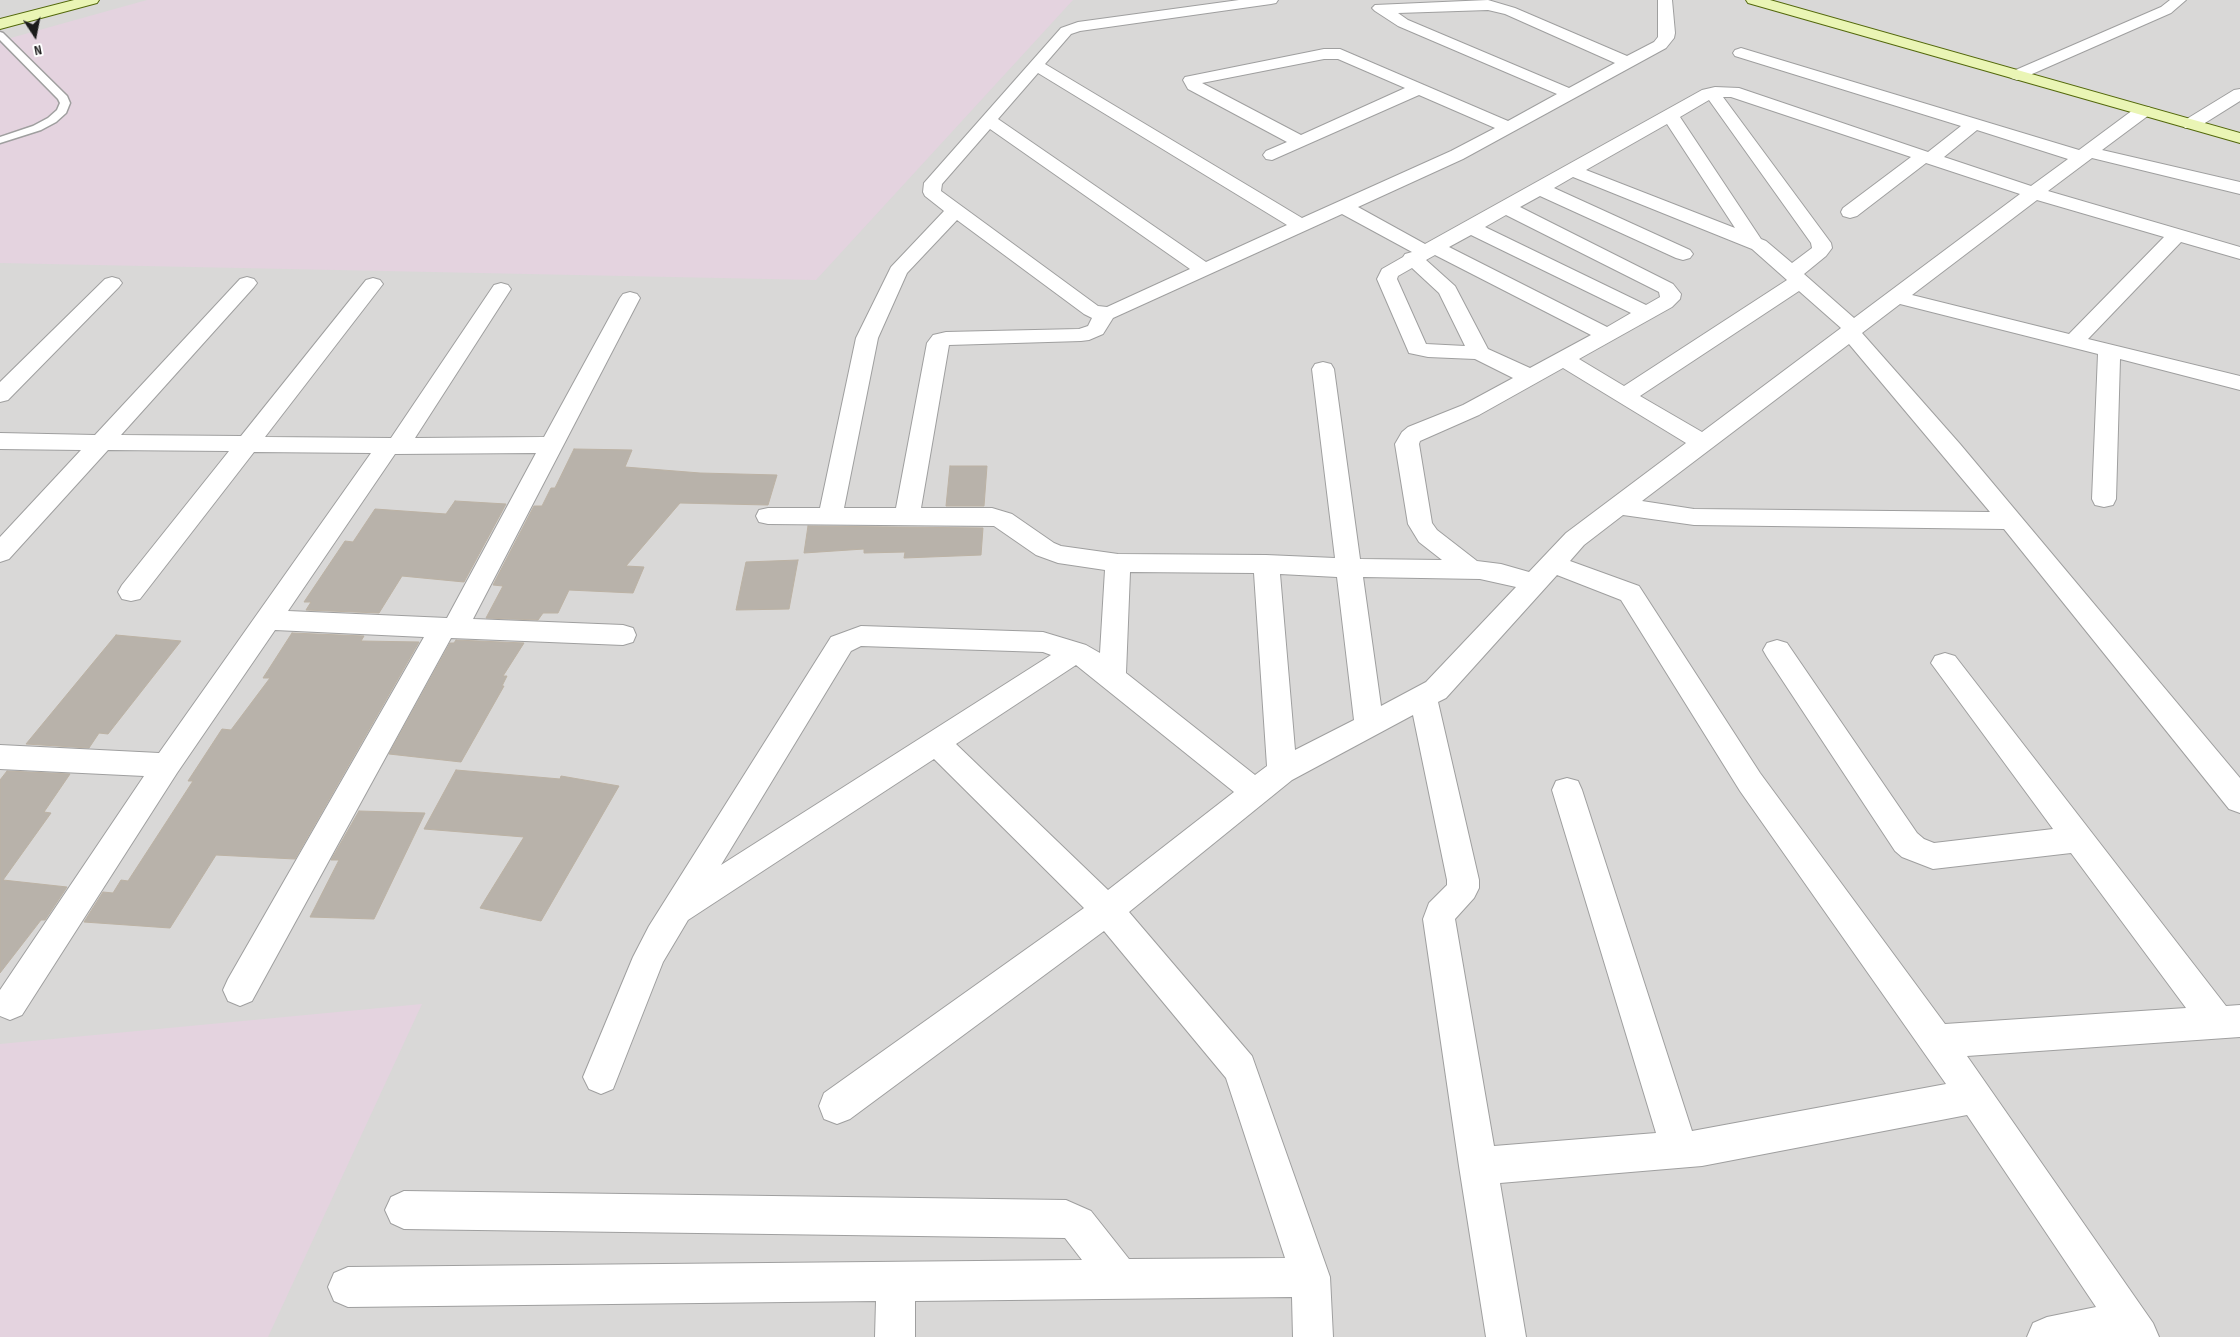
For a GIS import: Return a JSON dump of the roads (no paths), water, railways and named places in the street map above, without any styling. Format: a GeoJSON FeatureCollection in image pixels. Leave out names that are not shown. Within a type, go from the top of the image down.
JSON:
{"type":"FeatureCollection","features":[{"type":"Feature","properties":{"kind":"street"},"geometry":{"type":"LineString","coordinates":[[0,24],[92,0]]}},
{"type":"Feature","properties":{"kind":"street"},"geometry":{"type":"LineString","coordinates":[[1106,314],[1091,310],[955,211],[936,196],[932,187],[1062,33],[1072,28],[1271,0]]}},
{"type":"Feature","properties":{"kind":"street"},"geometry":{"type":"LineString","coordinates":[[907,516],[938,343],[941,340],[946,338],[1082,335],[1096,330],[1106,314],[1451,158],[1660,45],[1666,38],[1665,0]]}},
{"type":"Feature","properties":{"kind":"street"},"geometry":{"type":"LineString","coordinates":[[1753,0],[2240,138]]}},
{"type":"Feature","properties":{"kind":"street"},"geometry":{"type":"LineString","coordinates":[[2017,75],[2166,10],[2180,0]]}},
{"type":"Feature","properties":{"kind":"street"},"geometry":{"type":"LineString","coordinates":[[1376,5],[1476,4],[1499,7],[1627,62]]}},
{"type":"Feature","properties":{"kind":"street"},"geometry":{"type":"LineString","coordinates":[[1376,5],[1403,23],[1570,94]]}},
{"type":"Feature","properties":{"kind":"street"},"geometry":{"type":"LineString","coordinates":[[1300,142],[1194,85],[1191,80],[1332,53],[1348,56],[1508,128]]}},
{"type":"Feature","properties":{"kind":"street"},"geometry":{"type":"LineString","coordinates":[[1741,53],[1974,124],[2085,155],[2240,188]]}},
{"type":"Feature","properties":{"kind":"street"},"geometry":{"type":"LineString","coordinates":[[1035,65],[1301,226]]}},
{"type":"Feature","properties":{"kind":"street"},"geometry":{"type":"LineString","coordinates":[[1272,155],[1420,88]]}},
{"type":"Feature","properties":{"kind":"street"},"geometry":{"type":"LineString","coordinates":[[1530,377],[1479,353],[1423,350],[1414,345],[1387,278],[1388,273],[1392,269],[1570,170],[1712,93],[1733,92],[2034,194],[2240,253]]}},
{"type":"Feature","properties":{"kind":"street"},"geometry":{"type":"LineString","coordinates":[[1624,396],[1796,277],[1822,248],[1821,243],[1712,93]]}},
{"type":"Feature","properties":{"kind":"street"},"geometry":{"type":"LineString","coordinates":[[2191,124],[2240,94]]}},
{"type":"Feature","properties":{"kind":"street"},"geometry":{"type":"LineString","coordinates":[[837,1106],[1108,910],[1282,771],[1436,690],[1575,539],[2143,111]]}},
{"type":"Feature","properties":{"kind":"street"},"geometry":{"type":"LineString","coordinates":[[1670,115],[1753,242]]}},
{"type":"Feature","properties":{"kind":"street"},"geometry":{"type":"LineString","coordinates":[[988,120],[1204,270]]}},
{"type":"Feature","properties":{"kind":"street"},"geometry":{"type":"LineString","coordinates":[[1850,212],[1974,124]]}},
{"type":"Feature","properties":{"kind":"street"},"geometry":{"type":"LineString","coordinates":[[1570,170],[1753,242],[1764,249],[1796,277],[1852,331],[2240,800]]}},
{"type":"Feature","properties":{"kind":"street"},"geometry":{"type":"LineString","coordinates":[[1538,188],[1683,254]]}},
{"type":"Feature","properties":{"kind":"street"},"geometry":{"type":"LineString","coordinates":[[1343,207],[1423,252],[1607,335]]}},
{"type":"Feature","properties":{"kind":"street"},"geometry":{"type":"LineString","coordinates":[[1471,570],[1428,536],[1420,524],[1407,444],[1410,437],[1416,432],[1466,413],[1647,313],[1670,299],[1671,294],[1666,288],[1505,207]]}},
{"type":"Feature","properties":{"kind":"street"},"geometry":{"type":"LineString","coordinates":[[830,516],[867,338],[898,271],[955,211]]}},
{"type":"Feature","properties":{"kind":"street"},"geometry":{"type":"LineString","coordinates":[[1469,227],[1647,313]]}},
{"type":"Feature","properties":{"kind":"street"},"geometry":{"type":"LineString","coordinates":[[2074,341],[2176,235]]}},
{"type":"Feature","properties":{"kind":"street"},"geometry":{"type":"LineString","coordinates":[[1423,252],[1448,290],[1479,353]]}},
{"type":"Feature","properties":{"kind":"street"},"geometry":{"type":"LineString","coordinates":[[0,395],[112,283]]}},
{"type":"Feature","properties":{"kind":"street"},"geometry":{"type":"LineString","coordinates":[[0,553],[247,283]]}},
{"type":"Feature","properties":{"kind":"street"},"geometry":{"type":"LineString","coordinates":[[131,592],[373,284]]}},
{"type":"Feature","properties":{"kind":"street"},"geometry":{"type":"LineString","coordinates":[[10,1004],[168,766],[268,620],[393,446],[501,289]]}},
{"type":"Feature","properties":{"kind":"street"},"geometry":{"type":"LineString","coordinates":[[1896,297],[2240,383]]}},
{"type":"Feature","properties":{"kind":"street"},"geometry":{"type":"LineString","coordinates":[[240,990],[553,445],[630,298]]}},
{"type":"Feature","properties":{"kind":"street"},"geometry":{"type":"LineString","coordinates":[[2104,499],[2108,350]]}},
{"type":"Feature","properties":{"kind":"street"},"geometry":{"type":"LineString","coordinates":[[1563,359],[1703,443]]}},
{"type":"Feature","properties":{"kind":"street"},"geometry":{"type":"LineString","coordinates":[[1323,368],[1369,725]]}},
{"type":"Feature","properties":{"kind":"street"},"geometry":{"type":"LineString","coordinates":[[0,440],[393,446],[553,445]]}},
{"type":"Feature","properties":{"kind":"street"},"geometry":{"type":"LineString","coordinates":[[1619,506],[1694,517],[2011,521]]}},
{"type":"Feature","properties":{"kind":"street"},"geometry":{"type":"LineString","coordinates":[[768,516],[992,516],[1003,520],[1035,543],[1052,552],[1118,563],[1266,564],[1544,573],[1630,593],[1750,782],[1937,1041],[2134,1329],[2047,1337]]}},
{"type":"Feature","properties":{"kind":"street"},"geometry":{"type":"LineString","coordinates":[[1112,677],[1118,563]]}},
{"type":"Feature","properties":{"kind":"street"},"geometry":{"type":"LineString","coordinates":[[1266,564],[1282,771]]}},
{"type":"Feature","properties":{"kind":"street"},"geometry":{"type":"LineString","coordinates":[[268,620],[623,635]]}},
{"type":"Feature","properties":{"kind":"street"},"geometry":{"type":"LineString","coordinates":[[601,1077],[649,957],[841,644],[850,638],[861,636],[1043,642],[1076,652],[1112,677],[1255,792]]}},
{"type":"Feature","properties":{"kind":"street"},"geometry":{"type":"LineString","coordinates":[[1777,650],[1906,842],[1914,848],[1933,856],[2078,839]]}},
{"type":"Feature","properties":{"kind":"street"},"geometry":{"type":"LineString","coordinates":[[675,912],[1076,652]]}},
{"type":"Feature","properties":{"kind":"street"},"geometry":{"type":"LineString","coordinates":[[1945,663],[2078,839],[2229,1022]]}},
{"type":"Feature","properties":{"kind":"street"},"geometry":{"type":"LineString","coordinates":[[1423,696],[1463,880],[1463,888],[1444,907],[1439,919],[1477,1166],[1506,1337]]}},
{"type":"Feature","properties":{"kind":"street"},"geometry":{"type":"LineString","coordinates":[[936,743],[1108,910],[1240,1068],[1311,1277],[1313,1337]]}},
{"type":"Feature","properties":{"kind":"street"},"geometry":{"type":"LineString","coordinates":[[0,757],[168,766]]}},
{"type":"Feature","properties":{"kind":"street"},"geometry":{"type":"LineString","coordinates":[[1567,790],[1680,1151]]}},
{"type":"Feature","properties":{"kind":"street"},"geometry":{"type":"LineString","coordinates":[[1937,1041],[2229,1022]]}},
{"type":"Feature","properties":{"kind":"street"},"geometry":{"type":"LineString","coordinates":[[1477,1166],[1702,1148],[1975,1096]]}},
{"type":"Feature","properties":{"kind":"street"},"geometry":{"type":"LineString","coordinates":[[404,1210],[1066,1219],[1078,1224],[1086,1233],[1119,1279]]}},
{"type":"Feature","properties":{"kind":"street"},"geometry":{"type":"LineString","coordinates":[[348,1287],[1311,1277]]}},
{"type":"Feature","properties":{"kind":"street"},"geometry":{"type":"LineString","coordinates":[[895,1337],[896,1282]]}},
{"type":"Feature","properties":{"kind":"lane"},"geometry":{"type":"LineString","coordinates":[[0,35],[63,98],[65,103],[62,111],[52,120],[37,128],[0,140]]}}]}
